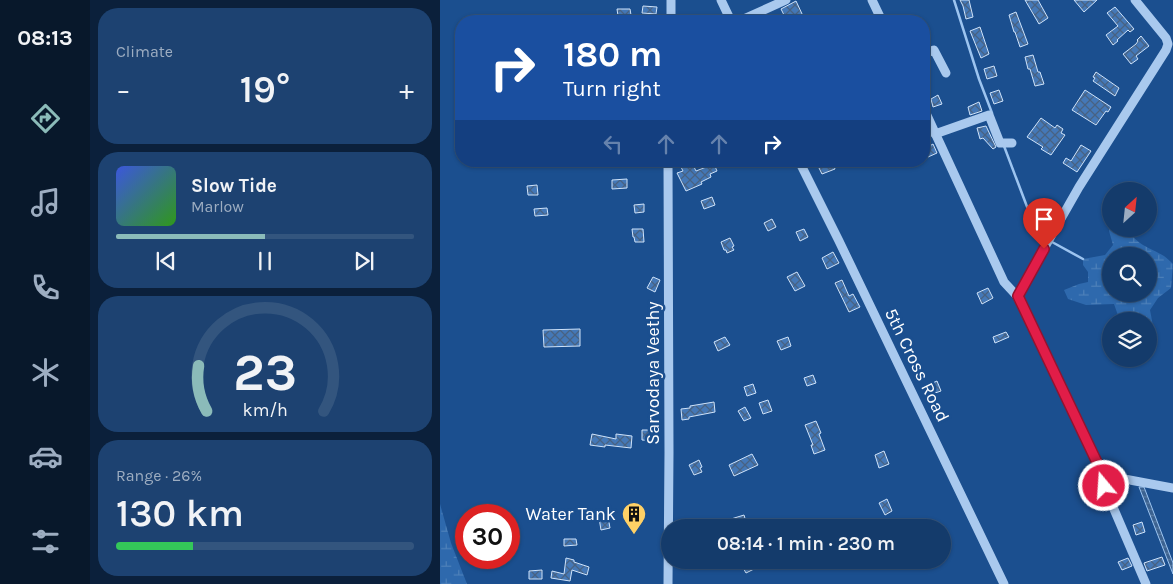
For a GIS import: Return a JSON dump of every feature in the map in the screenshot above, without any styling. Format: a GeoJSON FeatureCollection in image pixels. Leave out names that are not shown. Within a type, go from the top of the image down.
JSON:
{"type":"FeatureCollection","features":[{"type":"Feature","properties":{"kind":"street"},"geometry":{"type":"LineString","coordinates":[[671,0],[671,15]]}},
{"type":"Feature","properties":{"kind":"street"},"geometry":{"type":"LineString","coordinates":[[722,0],[728,15]]}},
{"type":"Feature","properties":{"kind":"street"},"geometry":{"type":"LineString","coordinates":[[752,15],[786,0]]}},
{"type":"Feature","properties":{"kind":"street"},"geometry":{"type":"LineString","coordinates":[[872,0],[879,15]]}},
{"type":"Feature","properties":{"kind":"street"},"geometry":{"type":"LineString","coordinates":[[1018,296],[1080,187],[1166,50],[1168,44],[1166,38],[1135,0]]}},
{"type":"Feature","properties":{"kind":"street"},"geometry":{"type":"LineString","coordinates":[[930,52],[934,50],[946,73]]}},
{"type":"Feature","properties":{"kind":"street"},"geometry":{"type":"LineString","coordinates":[[935,134],[989,115],[1000,143],[1012,143]]}},
{"type":"Feature","properties":{"kind":"street"},"geometry":{"type":"LineString","coordinates":[[930,123],[1004,282],[1018,296],[1103,475],[1104,486],[1146,584]]}},
{"type":"Feature","properties":{"kind":"street","name":"Sarvodaya Veethy"},"geometry":{"type":"LineString","coordinates":[[668,167],[670,452],[668,584]]}},
{"type":"Feature","properties":{"kind":"street","name":"5th Cross Road"},"geometry":{"type":"LineString","coordinates":[[802,167],[1004,584]]}},
{"type":"Feature","properties":{"kind":"street"},"geometry":{"type":"LineString","coordinates":[[1103,475],[1173,488]]}},
{"type":"Feature","properties":{"kind":"green space"},"geometry":{"type":"Polygon","coordinates":[[[1111,238],[1135,238],[1148,247],[1111,247],[1113,245],[1111,238]]]}},
{"type":"Feature","properties":{"kind":"green space"},"geometry":{"type":"Polygon","coordinates":[[[1157,252],[1173,264],[1171,288],[1157,300],[1157,252]]]}},
{"type":"Feature","properties":{"kind":"green space"},"geometry":{"type":"Polygon","coordinates":[[[1102,256],[1102,302],[1155,302],[1150,312],[1117,312],[1114,304],[1086,305],[1068,299],[1064,290],[1088,282],[1088,272],[1083,265],[1083,259],[1102,256]]]}},
{"type":"Feature","properties":{"kind":"green space"},"geometry":{"type":"Polygon","coordinates":[[[440,504],[455,553],[455,569],[461,569],[467,584],[440,584],[440,504]]]}},
{"type":"Feature","properties":{"kind":"shaded area"},"geometry":{"type":"Polygon","coordinates":[[[1139,487],[1144,487],[1173,563],[1173,574],[1139,487]]]}},
{"type":"Feature","properties":{"kind":"building"},"geometry":{"type":"Polygon","coordinates":[[[960,0],[969,0],[973,17],[966,19],[960,0]]]}},
{"type":"Feature","properties":{"kind":"building"},"geometry":{"type":"Polygon","coordinates":[[[1025,0],[1038,0],[1048,18],[1039,24],[1025,0]]]}},
{"type":"Feature","properties":{"kind":"building"},"geometry":{"type":"Polygon","coordinates":[[[1074,0],[1097,0],[1084,12],[1074,0]]]}},
{"type":"Feature","properties":{"kind":"building"},"geometry":{"type":"Polygon","coordinates":[[[796,1],[803,15],[784,15],[781,9],[796,1]]]}},
{"type":"Feature","properties":{"kind":"building"},"geometry":{"type":"Polygon","coordinates":[[[643,6],[657,7],[656,14],[642,13],[643,6]]]}},
{"type":"Feature","properties":{"kind":"building"},"geometry":{"type":"Polygon","coordinates":[[[1115,7],[1134,29],[1130,32],[1128,30],[1113,45],[1106,35],[1118,26],[1107,13],[1115,7]]]}},
{"type":"Feature","properties":{"kind":"building"},"geometry":{"type":"Polygon","coordinates":[[[617,9],[630,9],[631,15],[618,15],[617,9]]]}},
{"type":"Feature","properties":{"kind":"building"},"geometry":{"type":"Polygon","coordinates":[[[1016,12],[1028,44],[1020,47],[1009,15],[1016,12]]]}},
{"type":"Feature","properties":{"kind":"building"},"geometry":{"type":"Polygon","coordinates":[[[980,27],[989,54],[981,58],[970,31],[980,27]]]}},
{"type":"Feature","properties":{"kind":"building"},"geometry":{"type":"Polygon","coordinates":[[[1141,36],[1149,46],[1136,56],[1138,59],[1131,64],[1123,54],[1136,44],[1141,36]]]}},
{"type":"Feature","properties":{"kind":"building"},"geometry":{"type":"Polygon","coordinates":[[[1033,55],[1044,84],[1035,86],[1025,57],[1033,55]]]}},
{"type":"Feature","properties":{"kind":"building"},"geometry":{"type":"Polygon","coordinates":[[[994,66],[997,76],[987,79],[984,69],[994,66]]]}},
{"type":"Feature","properties":{"kind":"building"},"geometry":{"type":"Polygon","coordinates":[[[1096,72],[1119,88],[1115,96],[1093,81],[1096,72]]]}},
{"type":"Feature","properties":{"kind":"building"},"geometry":{"type":"Polygon","coordinates":[[[999,90],[1003,101],[994,104],[990,93],[999,90]]]}},
{"type":"Feature","properties":{"kind":"building"},"geometry":{"type":"Polygon","coordinates":[[[1085,90],[1111,107],[1096,125],[1072,110],[1085,90]]]}},
{"type":"Feature","properties":{"kind":"building"},"geometry":{"type":"Polygon","coordinates":[[[938,95],[942,104],[933,107],[931,99],[938,95]]]}},
{"type":"Feature","properties":{"kind":"building"},"geometry":{"type":"Polygon","coordinates":[[[979,102],[982,111],[970,115],[968,107],[979,102]]]}},
{"type":"Feature","properties":{"kind":"building"},"geometry":{"type":"Polygon","coordinates":[[[1041,118],[1055,128],[1057,125],[1063,129],[1061,133],[1065,135],[1051,155],[1041,149],[1043,147],[1027,137],[1041,118]]]}},
{"type":"Feature","properties":{"kind":"building"},"geometry":{"type":"Polygon","coordinates":[[[986,126],[996,147],[993,149],[983,138],[980,139],[977,128],[986,126]]]}},
{"type":"Feature","properties":{"kind":"building"},"geometry":{"type":"Polygon","coordinates":[[[933,144],[937,153],[930,156],[930,146],[933,144]]]}},
{"type":"Feature","properties":{"kind":"building"},"geometry":{"type":"Polygon","coordinates":[[[1081,145],[1091,151],[1077,172],[1063,163],[1066,158],[1071,161],[1081,145]]]}},
{"type":"Feature","properties":{"kind":"building"},"geometry":{"type":"Polygon","coordinates":[[[681,167],[694,167],[696,171],[706,167],[715,167],[717,171],[710,174],[711,177],[701,182],[702,184],[686,191],[677,173],[683,171],[681,167]]]}},
{"type":"Feature","properties":{"kind":"building"},"geometry":{"type":"Polygon","coordinates":[[[818,167],[834,167],[835,169],[822,174],[818,167]]]}},
{"type":"Feature","properties":{"kind":"building"},"geometry":{"type":"Polygon","coordinates":[[[627,179],[627,188],[612,189],[612,180],[627,179]]]}},
{"type":"Feature","properties":{"kind":"building"},"geometry":{"type":"Polygon","coordinates":[[[537,185],[538,195],[528,195],[527,186],[537,185]]]}},
{"type":"Feature","properties":{"kind":"building"},"geometry":{"type":"Polygon","coordinates":[[[712,197],[715,205],[704,209],[701,201],[712,197]]]}},
{"type":"Feature","properties":{"kind":"building"},"geometry":{"type":"Polygon","coordinates":[[[644,204],[644,212],[635,213],[634,205],[644,204]]]}},
{"type":"Feature","properties":{"kind":"building"},"geometry":{"type":"Polygon","coordinates":[[[547,208],[548,215],[535,216],[534,209],[547,208]]]}},
{"type":"Feature","properties":{"kind":"building"},"geometry":{"type":"Polygon","coordinates":[[[772,219],[776,227],[768,231],[764,223],[772,219]]]}},
{"type":"Feature","properties":{"kind":"building"},"geometry":{"type":"Polygon","coordinates":[[[632,229],[643,229],[644,242],[635,242],[632,229]]]}},
{"type":"Feature","properties":{"kind":"building"},"geometry":{"type":"Polygon","coordinates":[[[804,229],[808,237],[800,241],[796,232],[804,229]]]}},
{"type":"Feature","properties":{"kind":"building"},"geometry":{"type":"Polygon","coordinates":[[[730,238],[734,250],[727,253],[721,242],[730,238]]]}},
{"type":"Feature","properties":{"kind":"building"},"geometry":{"type":"Polygon","coordinates":[[[833,252],[839,263],[827,269],[822,258],[833,252]]]}},
{"type":"Feature","properties":{"kind":"building"},"geometry":{"type":"Polygon","coordinates":[[[797,272],[805,286],[795,291],[787,277],[797,272]]]}},
{"type":"Feature","properties":{"kind":"building"},"geometry":{"type":"Polygon","coordinates":[[[653,277],[660,280],[655,292],[647,288],[653,277]]]}},
{"type":"Feature","properties":{"kind":"building"},"geometry":{"type":"Polygon","coordinates":[[[842,280],[849,296],[853,294],[860,307],[849,312],[835,283],[842,280]]]}},
{"type":"Feature","properties":{"kind":"building"},"geometry":{"type":"Polygon","coordinates":[[[988,288],[993,298],[982,304],[977,293],[988,288]]]}},
{"type":"Feature","properties":{"kind":"building"},"geometry":{"type":"Polygon","coordinates":[[[580,329],[580,346],[544,347],[543,330],[580,329]]]}},
{"type":"Feature","properties":{"kind":"building"},"geometry":{"type":"Polygon","coordinates":[[[1006,332],[1009,337],[995,343],[993,337],[1006,332]]]}},
{"type":"Feature","properties":{"kind":"building"},"geometry":{"type":"Polygon","coordinates":[[[725,337],[730,345],[718,351],[714,342],[725,337]]]}},
{"type":"Feature","properties":{"kind":"building"},"geometry":{"type":"Polygon","coordinates":[[[788,337],[791,346],[781,350],[777,341],[788,337]]]}},
{"type":"Feature","properties":{"kind":"building"},"geometry":{"type":"Polygon","coordinates":[[[813,375],[816,383],[807,386],[804,378],[813,375]]]}},
{"type":"Feature","properties":{"kind":"building"},"geometry":{"type":"Polygon","coordinates":[[[937,381],[941,391],[932,394],[928,385],[937,381]]]}},
{"type":"Feature","properties":{"kind":"building"},"geometry":{"type":"Polygon","coordinates":[[[753,384],[756,393],[747,396],[744,387],[753,384]]]}},
{"type":"Feature","properties":{"kind":"building"},"geometry":{"type":"Polygon","coordinates":[[[768,400],[772,411],[763,414],[759,403],[768,400]]]}},
{"type":"Feature","properties":{"kind":"building"},"geometry":{"type":"Polygon","coordinates":[[[714,402],[715,412],[682,420],[681,409],[714,402]]]}},
{"type":"Feature","properties":{"kind":"building"},"geometry":{"type":"Polygon","coordinates":[[[745,407],[751,418],[744,421],[738,411],[745,407]]]}},
{"type":"Feature","properties":{"kind":"building"},"geometry":{"type":"Polygon","coordinates":[[[816,421],[825,450],[814,454],[811,445],[813,445],[805,425],[816,421]]]}},
{"type":"Feature","properties":{"kind":"building"},"geometry":{"type":"Polygon","coordinates":[[[642,430],[655,430],[655,441],[642,440],[642,430]]]}},
{"type":"Feature","properties":{"kind":"building"},"geometry":{"type":"Polygon","coordinates":[[[592,434],[616,439],[616,434],[632,436],[631,448],[590,445],[592,434]]]}},
{"type":"Feature","properties":{"kind":"building"},"geometry":{"type":"Polygon","coordinates":[[[884,451],[889,464],[879,468],[875,455],[884,451]]]}},
{"type":"Feature","properties":{"kind":"building"},"geometry":{"type":"Polygon","coordinates":[[[752,454],[758,465],[734,476],[729,465],[752,454]]]}},
{"type":"Feature","properties":{"kind":"building"},"geometry":{"type":"Polygon","coordinates":[[[699,460],[702,472],[694,475],[689,465],[699,460]]]}},
{"type":"Feature","properties":{"kind":"building"},"geometry":{"type":"Polygon","coordinates":[[[887,499],[892,511],[885,515],[879,503],[887,499]]]}},
{"type":"Feature","properties":{"kind":"building"},"geometry":{"type":"Polygon","coordinates":[[[607,511],[610,528],[601,530],[598,512],[607,511]]]}},
{"type":"Feature","properties":{"kind":"building"},"geometry":{"type":"Polygon","coordinates":[[[744,515],[745,519],[731,519],[744,515]]]}},
{"type":"Feature","properties":{"kind":"building"},"geometry":{"type":"Polygon","coordinates":[[[1142,522],[1145,532],[1136,535],[1133,525],[1142,522]]]}},
{"type":"Feature","properties":{"kind":"building"},"geometry":{"type":"Polygon","coordinates":[[[564,539],[576,539],[577,545],[564,546],[564,539]]]}},
{"type":"Feature","properties":{"kind":"building"},"geometry":{"type":"Polygon","coordinates":[[[1162,557],[1165,565],[1147,571],[1144,563],[1162,557]]]}},
{"type":"Feature","properties":{"kind":"building"},"geometry":{"type":"Polygon","coordinates":[[[566,558],[589,567],[587,575],[572,570],[570,581],[551,578],[552,571],[564,574],[566,558]]]}},
{"type":"Feature","properties":{"kind":"building"},"geometry":{"type":"Polygon","coordinates":[[[1128,558],[1132,566],[1122,570],[1118,562],[1128,558]]]}},
{"type":"Feature","properties":{"kind":"building"},"geometry":{"type":"Polygon","coordinates":[[[744,569],[754,569],[746,573],[744,569]]]}},
{"type":"Feature","properties":{"kind":"building"},"geometry":{"type":"Polygon","coordinates":[[[542,570],[542,579],[529,579],[529,571],[542,570]]]}},
{"type":"Feature","properties":{"kind":"waterway"},"geometry":{"type":"LineString","coordinates":[[954,0],[992,113]]}},
{"type":"Feature","properties":{"kind":"waterway"},"geometry":{"type":"LineString","coordinates":[[1004,146],[1037,233],[1047,239]]}},
{"type":"Feature","properties":{"kind":"waterway"},"geometry":{"type":"LineString","coordinates":[[1052,242],[1083,259]]}},
{"type":"Feature","properties":{"kind":"place","name":"Water Tank"},"geometry":{"type":"Point","coordinates":[634,535]}},
{"type":"Feature","properties":{"kind":"route"},"geometry":{"type":"LineString","coordinates":[[1044,249],[1018,296],[1103,475],[1104,486]]}}]}
